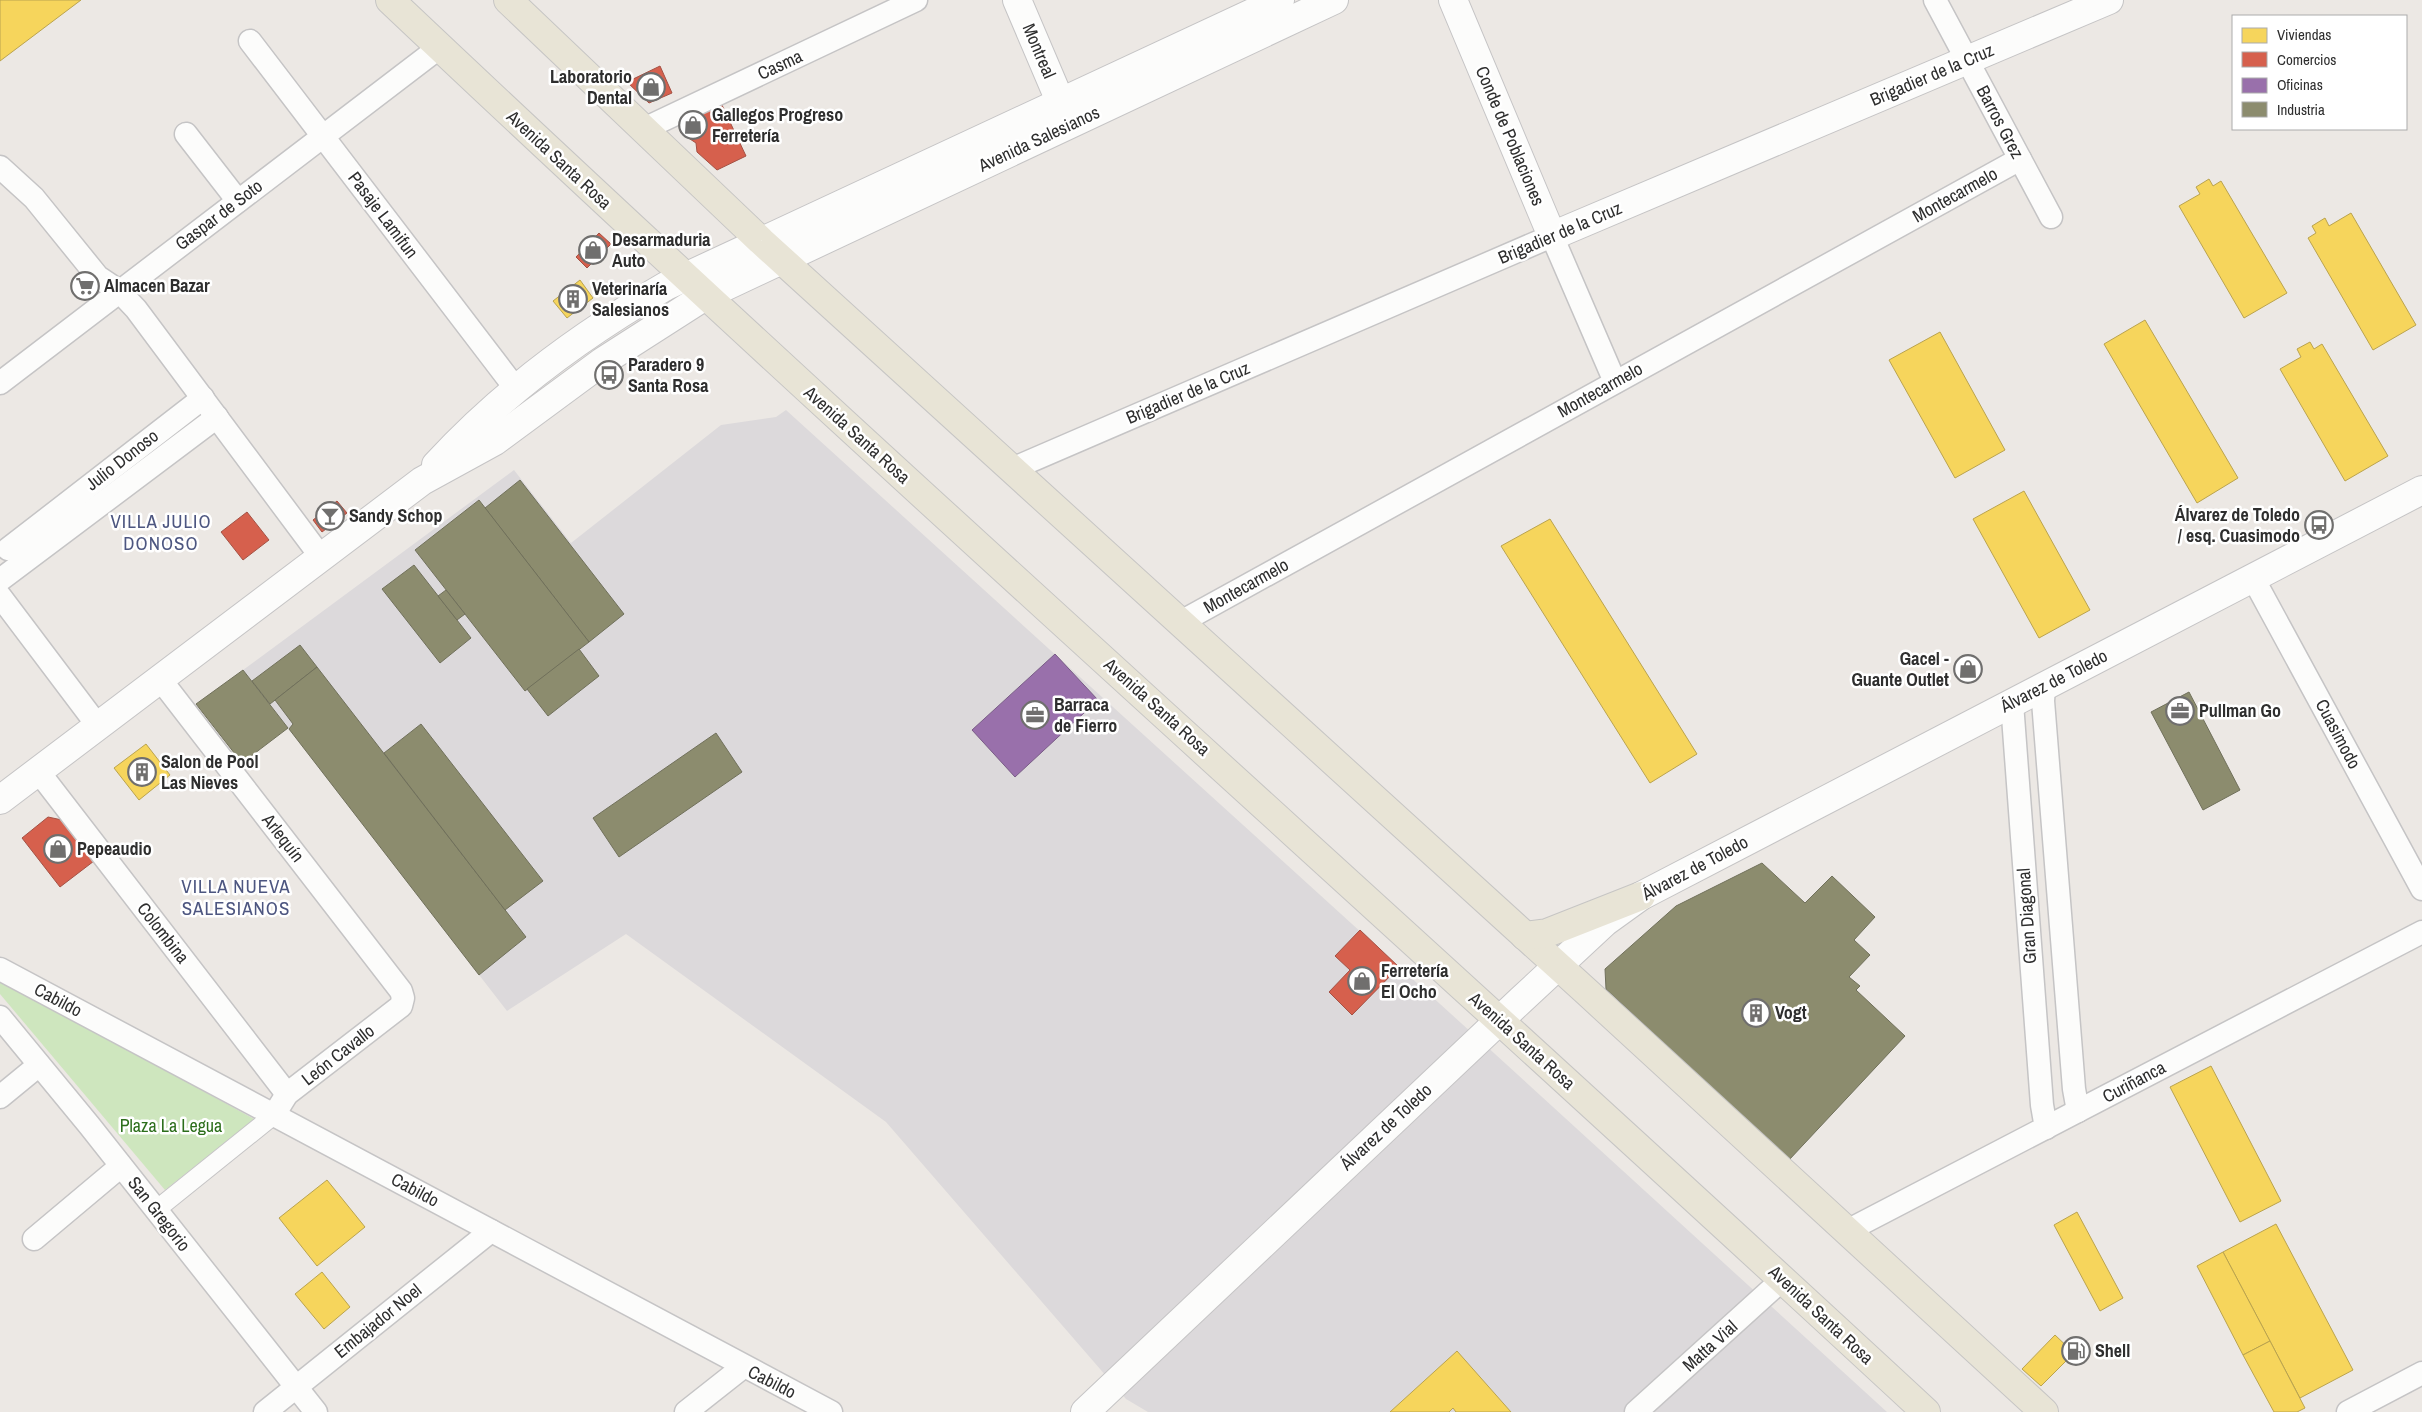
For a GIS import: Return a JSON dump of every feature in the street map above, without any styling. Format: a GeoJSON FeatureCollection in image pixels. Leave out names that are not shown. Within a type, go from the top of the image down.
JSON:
{"type":"FeatureCollection","features":[{"type":"Feature","properties":{"kind":"main road","name":"Avenida Santa Rosa"},"geometry":{"type":"LineString","coordinates":[[390,0],[683,276],[1783,1279],[1926,1412]]}},
{"type":"Feature","properties":{"kind":"main road","name":"Montreal"},"geometry":{"type":"LineString","coordinates":[[1017,0],[1060,101]]}},
{"type":"Feature","properties":{"kind":"main road","name":"Avenida Salesianos"},"geometry":{"type":"LineString","coordinates":[[422,481],[458,442],[516,389],[603,324],[683,276],[1280,0]]}},
{"type":"Feature","properties":{"kind":"main road","name":"Avenida Salesianos"},"geometry":{"type":"LineString","coordinates":[[422,481],[495,441],[602,362],[705,296],[1334,0]]}},
{"type":"Feature","properties":{"kind":"main road","name":"Conde de Poblaciones"},"geometry":{"type":"LineString","coordinates":[[1453,0],[1552,236]]}},
{"type":"Feature","properties":{"kind":"main road","name":"Brigadier de la Cruz"},"geometry":{"type":"LineString","coordinates":[[1552,236],[2108,0]]}},
{"type":"Feature","properties":{"kind":"main road"},"geometry":{"type":"LineString","coordinates":[[519,2],[644,129],[761,241],[1181,622],[2044,1412]]}},
{"type":"Feature","properties":{"kind":"main road"},"geometry":{"type":"LineString","coordinates":[[0,800],[422,481]]}},
{"type":"Feature","properties":{"kind":"main road","name":"Álvarez de Toledo"},"geometry":{"type":"LineString","coordinates":[[1085,1412],[1499,1020],[1605,922],[1640,896],[2422,490]]}},
{"type":"Feature","properties":{"kind":"main road"},"geometry":{"type":"LineString","coordinates":[[1525,936],[1547,932],[1640,896]]}},
{"type":"Feature","properties":{"kind":"street","name":"Casma"},"geometry":{"type":"LineString","coordinates":[[644,129],[916,0]]}},
{"type":"Feature","properties":{"kind":"street","name":"Barros Grez"},"geometry":{"type":"LineString","coordinates":[[1935,0],[2052,217]]}},
{"type":"Feature","properties":{"kind":"street","name":"Pasaje Lamifun"},"geometry":{"type":"LineString","coordinates":[[250,42],[516,389]]}},
{"type":"Feature","properties":{"kind":"street","name":"Gaspar de Soto"},"geometry":{"type":"LineString","coordinates":[[0,383],[440,47]]}},
{"type":"Feature","properties":{"kind":"street"},"geometry":{"type":"LineString","coordinates":[[186,134],[238,201]]}},
{"type":"Feature","properties":{"kind":"street","name":"Montecarmelo"},"geometry":{"type":"LineString","coordinates":[[1181,622],[2020,159]]}},
{"type":"Feature","properties":{"kind":"street"},"geometry":{"type":"LineString","coordinates":[[0,167],[34,198],[98,276],[119,291],[136,308],[321,557]]}},
{"type":"Feature","properties":{"kind":"street","name":"Conde de Poblaciones"},"geometry":{"type":"LineString","coordinates":[[1552,236],[1614,382]]}},
{"type":"Feature","properties":{"kind":"street","name":"Brigadier de la Cruz"},"geometry":{"type":"LineString","coordinates":[[1012,469],[1552,236]]}},
{"type":"Feature","properties":{"kind":"street","name":"Julio Donoso"},"geometry":{"type":"LineString","coordinates":[[0,580],[49,531],[203,398]]}},
{"type":"Feature","properties":{"kind":"street","name":"Julio Donoso"},"geometry":{"type":"LineString","coordinates":[[8,550],[49,531],[217,417]]}},
{"type":"Feature","properties":{"kind":"street","name":"Cuasimodo"},"geometry":{"type":"LineString","coordinates":[[2253,578],[2422,889]]}},
{"type":"Feature","properties":{"kind":"street"},"geometry":{"type":"LineString","coordinates":[[0,596],[98,726]]}},
{"type":"Feature","properties":{"kind":"street","name":"Arlequín"},"geometry":{"type":"LineString","coordinates":[[160,679],[401,991],[403,998]]}},
{"type":"Feature","properties":{"kind":"street","name":"Gran Diagonal"},"geometry":{"type":"LineString","coordinates":[[2044,687],[2043,701],[2078,1111]]}},
{"type":"Feature","properties":{"kind":"street","name":"Gran Diagonal"},"geometry":{"type":"LineString","coordinates":[[2012,703],[2042,1105],[2046,1128]]}},
{"type":"Feature","properties":{"kind":"street","name":"Colombina"},"geometry":{"type":"LineString","coordinates":[[38,771],[287,1094]]}},
{"type":"Feature","properties":{"kind":"street","name":"Curiñanca"},"geometry":{"type":"LineString","coordinates":[[1847,1231],[2422,932]]}},
{"type":"Feature","properties":{"kind":"street","name":"Cabildo"},"geometry":{"type":"LineString","coordinates":[[0,968],[743,1367],[831,1412]]}},
{"type":"Feature","properties":{"kind":"street","name":"León Cavallo"},"geometry":{"type":"LineString","coordinates":[[274,1114],[287,1094],[401,1006],[403,998]]}},
{"type":"Feature","properties":{"kind":"street","name":"San Gregorio"},"geometry":{"type":"LineString","coordinates":[[0,1018],[121,1166],[316,1412]]}},
{"type":"Feature","properties":{"kind":"street"},"geometry":{"type":"LineString","coordinates":[[0,1097],[39,1065]]}},
{"type":"Feature","properties":{"kind":"street"},"geometry":{"type":"LineString","coordinates":[[156,1210],[274,1114]]}},
{"type":"Feature","properties":{"kind":"street"},"geometry":{"type":"LineString","coordinates":[[34,1239],[121,1166]]}},
{"type":"Feature","properties":{"kind":"street","name":"Embajador Noel"},"geometry":{"type":"LineString","coordinates":[[265,1412],[491,1231]]}},
{"type":"Feature","properties":{"kind":"street","name":"Matta Vial"},"geometry":{"type":"LineString","coordinates":[[1636,1412],[1783,1279]]}},
{"type":"Feature","properties":{"kind":"street"},"geometry":{"type":"LineString","coordinates":[[686,1412],[743,1367]]}},
{"type":"Feature","properties":{"kind":"street"},"geometry":{"type":"LineString","coordinates":[[2348,1412],[2422,1373]]}},
{"type":"Feature","properties":{"kind":"shaded area"},"geometry":{"type":"Polygon","coordinates":[[[786,410],[1887,1412],[1148,1412],[1126,1399],[886,1122],[626,934],[507,1011],[243,670],[514,470],[571,543],[721,425],[776,417],[786,410]]]}},
{"type":"Feature","properties":{"kind":"green space","name":"Plaza La Legua"},"geometry":{"type":"Polygon","coordinates":[[[0,979],[254,1119],[165,1190],[0,994],[0,979]]]}},
{"type":"Feature","properties":{"kind":"building: Viviendas"},"geometry":{"type":"Polygon","coordinates":[[[0,0],[81,0],[0,61],[0,0]]]}},
{"type":"Feature","properties":{"kind":"building: Viviendas"},"geometry":{"type":"Polygon","coordinates":[[[2209,179],[2213,186],[2221,181],[2287,293],[2244,318],[2179,206],[2200,194],[2196,187],[2209,179]]]}},
{"type":"Feature","properties":{"kind":"building: Viviendas"},"geometry":{"type":"Polygon","coordinates":[[[2351,213],[2416,325],[2373,350],[2308,238],[2316,233],[2312,226],[2325,218],[2329,226],[2351,213]]]}},
{"type":"Feature","properties":{"kind":"building: Viviendas","name":"Veterinaría Salesianos"},"geometry":{"type":"Polygon","coordinates":[[[580,280],[593,298],[567,318],[553,301],[580,280]]]}},
{"type":"Feature","properties":{"kind":"building: Viviendas"},"geometry":{"type":"Polygon","coordinates":[[[2145,320],[2238,478],[2197,503],[2104,344],[2145,320]]]}},
{"type":"Feature","properties":{"kind":"building: Viviendas"},"geometry":{"type":"Polygon","coordinates":[[[1940,332],[2005,450],[1955,478],[1889,360],[1940,332]]]}},
{"type":"Feature","properties":{"kind":"building: Viviendas"},"geometry":{"type":"Polygon","coordinates":[[[2310,342],[2314,349],[2322,344],[2388,456],[2345,481],[2280,369],[2301,357],[2297,349],[2310,342]]]}},
{"type":"Feature","properties":{"kind":"building: Viviendas"},"geometry":{"type":"Polygon","coordinates":[[[2024,491],[2090,610],[2039,638],[1973,519],[2024,491]]]}},
{"type":"Feature","properties":{"kind":"building: Viviendas"},"geometry":{"type":"Polygon","coordinates":[[[1550,519],[1697,754],[1650,783],[1501,546],[1550,519]]]}},
{"type":"Feature","properties":{"kind":"building: Viviendas","name":"Salon de Pool Las Nieves"},"geometry":{"type":"Polygon","coordinates":[[[146,744],[170,775],[139,800],[114,768],[146,744]]]}},
{"type":"Feature","properties":{"kind":"building: Viviendas"},"geometry":{"type":"Polygon","coordinates":[[[2211,1066],[2281,1201],[2240,1222],[2170,1087],[2211,1066]]]}},
{"type":"Feature","properties":{"kind":"building: Viviendas"},"geometry":{"type":"Polygon","coordinates":[[[327,1180],[365,1227],[317,1266],[279,1218],[327,1180]]]}},
{"type":"Feature","properties":{"kind":"building: Viviendas"},"geometry":{"type":"Polygon","coordinates":[[[2077,1212],[2123,1298],[2100,1311],[2054,1225],[2077,1212]]]}},
{"type":"Feature","properties":{"kind":"building: Viviendas"},"geometry":{"type":"Polygon","coordinates":[[[2276,1224],[2353,1370],[2300,1398],[2223,1252],[2276,1224]]]}},
{"type":"Feature","properties":{"kind":"building: Viviendas"},"geometry":{"type":"Polygon","coordinates":[[[2223,1252],[2270,1341],[2243,1355],[2197,1266],[2223,1252]]]}},
{"type":"Feature","properties":{"kind":"building: Viviendas"},"geometry":{"type":"Polygon","coordinates":[[[322,1272],[350,1307],[324,1329],[295,1294],[322,1272]]]}},
{"type":"Feature","properties":{"kind":"building: Viviendas"},"geometry":{"type":"Polygon","coordinates":[[[2055,1335],[2074,1353],[2041,1386],[2022,1369],[2055,1335]]]}},
{"type":"Feature","properties":{"kind":"building: Viviendas"},"geometry":{"type":"Polygon","coordinates":[[[2270,1341],[2305,1408],[2297,1412],[2274,1412],[2243,1355],[2270,1341]]]}},
{"type":"Feature","properties":{"kind":"building: Viviendas"},"geometry":{"type":"Polygon","coordinates":[[[1457,1351],[1511,1412],[1456,1412],[1453,1408],[1449,1412],[1390,1412],[1457,1351]]]}},
{"type":"Feature","properties":{"kind":"building: Comercios","name":"Laboratorio Dental"},"geometry":{"type":"Polygon","coordinates":[[[660,66],[672,93],[649,103],[627,82],[660,66]]]}},
{"type":"Feature","properties":{"kind":"building: Comercios"},"geometry":{"type":"Polygon","coordinates":[[[721,103],[746,156],[717,170],[697,152],[696,143],[681,133],[682,121],[721,103]]]}},
{"type":"Feature","properties":{"kind":"building: Comercios","name":"Desarmaduria Auto"},"geometry":{"type":"Polygon","coordinates":[[[599,233],[611,244],[587,268],[576,257],[599,233]]]}},
{"type":"Feature","properties":{"kind":"building: Comercios","name":"Almacen Bazar"},"geometry":{"type":"Polygon","coordinates":[[[87,272],[99,286],[83,300],[72,286],[87,272]]]}},
{"type":"Feature","properties":{"kind":"building: Comercios","name":"Sandy Schop"},"geometry":{"type":"Polygon","coordinates":[[[337,501],[347,513],[322,532],[313,520],[337,501]]]}},
{"type":"Feature","properties":{"kind":"building: Comercios"},"geometry":{"type":"Polygon","coordinates":[[[247,512],[269,540],[243,560],[221,532],[247,512]]]}},
{"type":"Feature","properties":{"kind":"building: Comercios","name":"Pepeaudio"},"geometry":{"type":"Polygon","coordinates":[[[48,817],[62,820],[94,861],[60,887],[22,838],[48,817]]]}},
{"type":"Feature","properties":{"kind":"building: Comercios","name":"Ferretería El Ocho"},"geometry":{"type":"Polygon","coordinates":[[[1360,930],[1399,967],[1352,1015],[1329,992],[1350,970],[1335,956],[1360,930]]]}},
{"type":"Feature","properties":{"kind":"building: Oficinas","name":"Barraca de Fierro"},"geometry":{"type":"Polygon","coordinates":[[[1055,654],[1098,700],[1015,777],[972,730],[1055,654]]]}},
{"type":"Feature","properties":{"kind":"building: Industria"},"geometry":{"type":"Polygon","coordinates":[[[520,480],[624,614],[589,642],[485,508],[520,480]]]}},
{"type":"Feature","properties":{"kind":"building: Industria"},"geometry":{"type":"Polygon","coordinates":[[[479,500],[589,642],[525,691],[415,550],[479,500]]]}},
{"type":"Feature","properties":{"kind":"building: Industria"},"geometry":{"type":"Polygon","coordinates":[[[414,565],[471,638],[440,663],[382,589],[414,565]]]}},
{"type":"Feature","properties":{"kind":"building: Industria"},"geometry":{"type":"Polygon","coordinates":[[[446,590],[465,614],[457,620],[438,596],[446,590]]]}},
{"type":"Feature","properties":{"kind":"building: Industria"},"geometry":{"type":"Polygon","coordinates":[[[300,645],[317,667],[270,704],[252,681],[300,645]]]}},
{"type":"Feature","properties":{"kind":"building: Industria"},"geometry":{"type":"Polygon","coordinates":[[[579,649],[599,676],[548,716],[527,689],[579,649]]]}},
{"type":"Feature","properties":{"kind":"building: Industria"},"geometry":{"type":"Polygon","coordinates":[[[317,667],[526,937],[479,975],[289,729],[293,724],[275,700],[317,667]]]}},
{"type":"Feature","properties":{"kind":"building: Industria"},"geometry":{"type":"Polygon","coordinates":[[[243,670],[288,728],[242,763],[196,704],[243,670]]]}},
{"type":"Feature","properties":{"kind":"building: Industria"},"geometry":{"type":"Polygon","coordinates":[[[2189,692],[2240,790],[2203,810],[2151,712],[2189,692]]]}},
{"type":"Feature","properties":{"kind":"building: Industria"},"geometry":{"type":"Polygon","coordinates":[[[421,724],[543,881],[505,910],[384,753],[421,724]]]}},
{"type":"Feature","properties":{"kind":"building: Industria"},"geometry":{"type":"Polygon","coordinates":[[[716,733],[742,772],[619,857],[593,818],[716,733]]]}},
{"type":"Feature","properties":{"kind":"building: Industria","name":"Vogt"},"geometry":{"type":"Polygon","coordinates":[[[1762,863],[1805,903],[1832,876],[1875,917],[1854,940],[1870,955],[1849,977],[1860,986],[1856,990],[1905,1036],[1789,1160],[1606,989],[1605,969],[1676,906],[1762,863]]]}},
{"type":"Feature","properties":{"kind":"place","name":"Laboratorio Dental"},"geometry":{"type":"Point","coordinates":[651,87]}},
{"type":"Feature","properties":{"kind":"place","name":"Gallegos Progreso Ferretería"},"geometry":{"type":"Point","coordinates":[693,125]}},
{"type":"Feature","properties":{"kind":"place","name":"Desarmaduria Auto"},"geometry":{"type":"Point","coordinates":[593,250]}},
{"type":"Feature","properties":{"kind":"place","name":"Almacen Bazar"},"geometry":{"type":"Point","coordinates":[85,286]}},
{"type":"Feature","properties":{"kind":"place","name":"Veterinaría Salesianos"},"geometry":{"type":"Point","coordinates":[573,299]}},
{"type":"Feature","properties":{"kind":"place","name":"Paradero 9 Santa Rosa"},"geometry":{"type":"Point","coordinates":[609,375]}},
{"type":"Feature","properties":{"kind":"place","name":"Sandy Schop"},"geometry":{"type":"Point","coordinates":[330,516]}},
{"type":"Feature","properties":{"kind":"place","name":"Álvarez de Toledo / esq. Cuasimodo"},"geometry":{"type":"Point","coordinates":[2319,525]}},
{"type":"Feature","properties":{"kind":"place","name":"Gacel - Guante Outlet"},"geometry":{"type":"Point","coordinates":[1968,669]}},
{"type":"Feature","properties":{"kind":"place","name":"Pullman Go"},"geometry":{"type":"Point","coordinates":[2180,711]}},
{"type":"Feature","properties":{"kind":"place","name":"Barraca de Fierro"},"geometry":{"type":"Point","coordinates":[1035,715]}},
{"type":"Feature","properties":{"kind":"place","name":"Salon de Pool Las Nieves"},"geometry":{"type":"Point","coordinates":[142,772]}},
{"type":"Feature","properties":{"kind":"place","name":"Pepeaudio"},"geometry":{"type":"Point","coordinates":[58,849]}},
{"type":"Feature","properties":{"kind":"place","name":"Ferretería El Ocho"},"geometry":{"type":"Point","coordinates":[1362,981]}},
{"type":"Feature","properties":{"kind":"place","name":"Vogt"},"geometry":{"type":"Point","coordinates":[1756,1013]}},
{"type":"Feature","properties":{"kind":"place","name":"Shell"},"geometry":{"type":"Point","coordinates":[2076,1351]}},
{"type":"Feature","properties":{"kind":"district","name":"VILLA JULIO DONOSO"},"geometry":{"type":"Point","coordinates":[161,532]}},
{"type":"Feature","properties":{"kind":"district","name":"VILLA NUEVA SALESIANOS"},"geometry":{"type":"Point","coordinates":[236,897]}}]}
